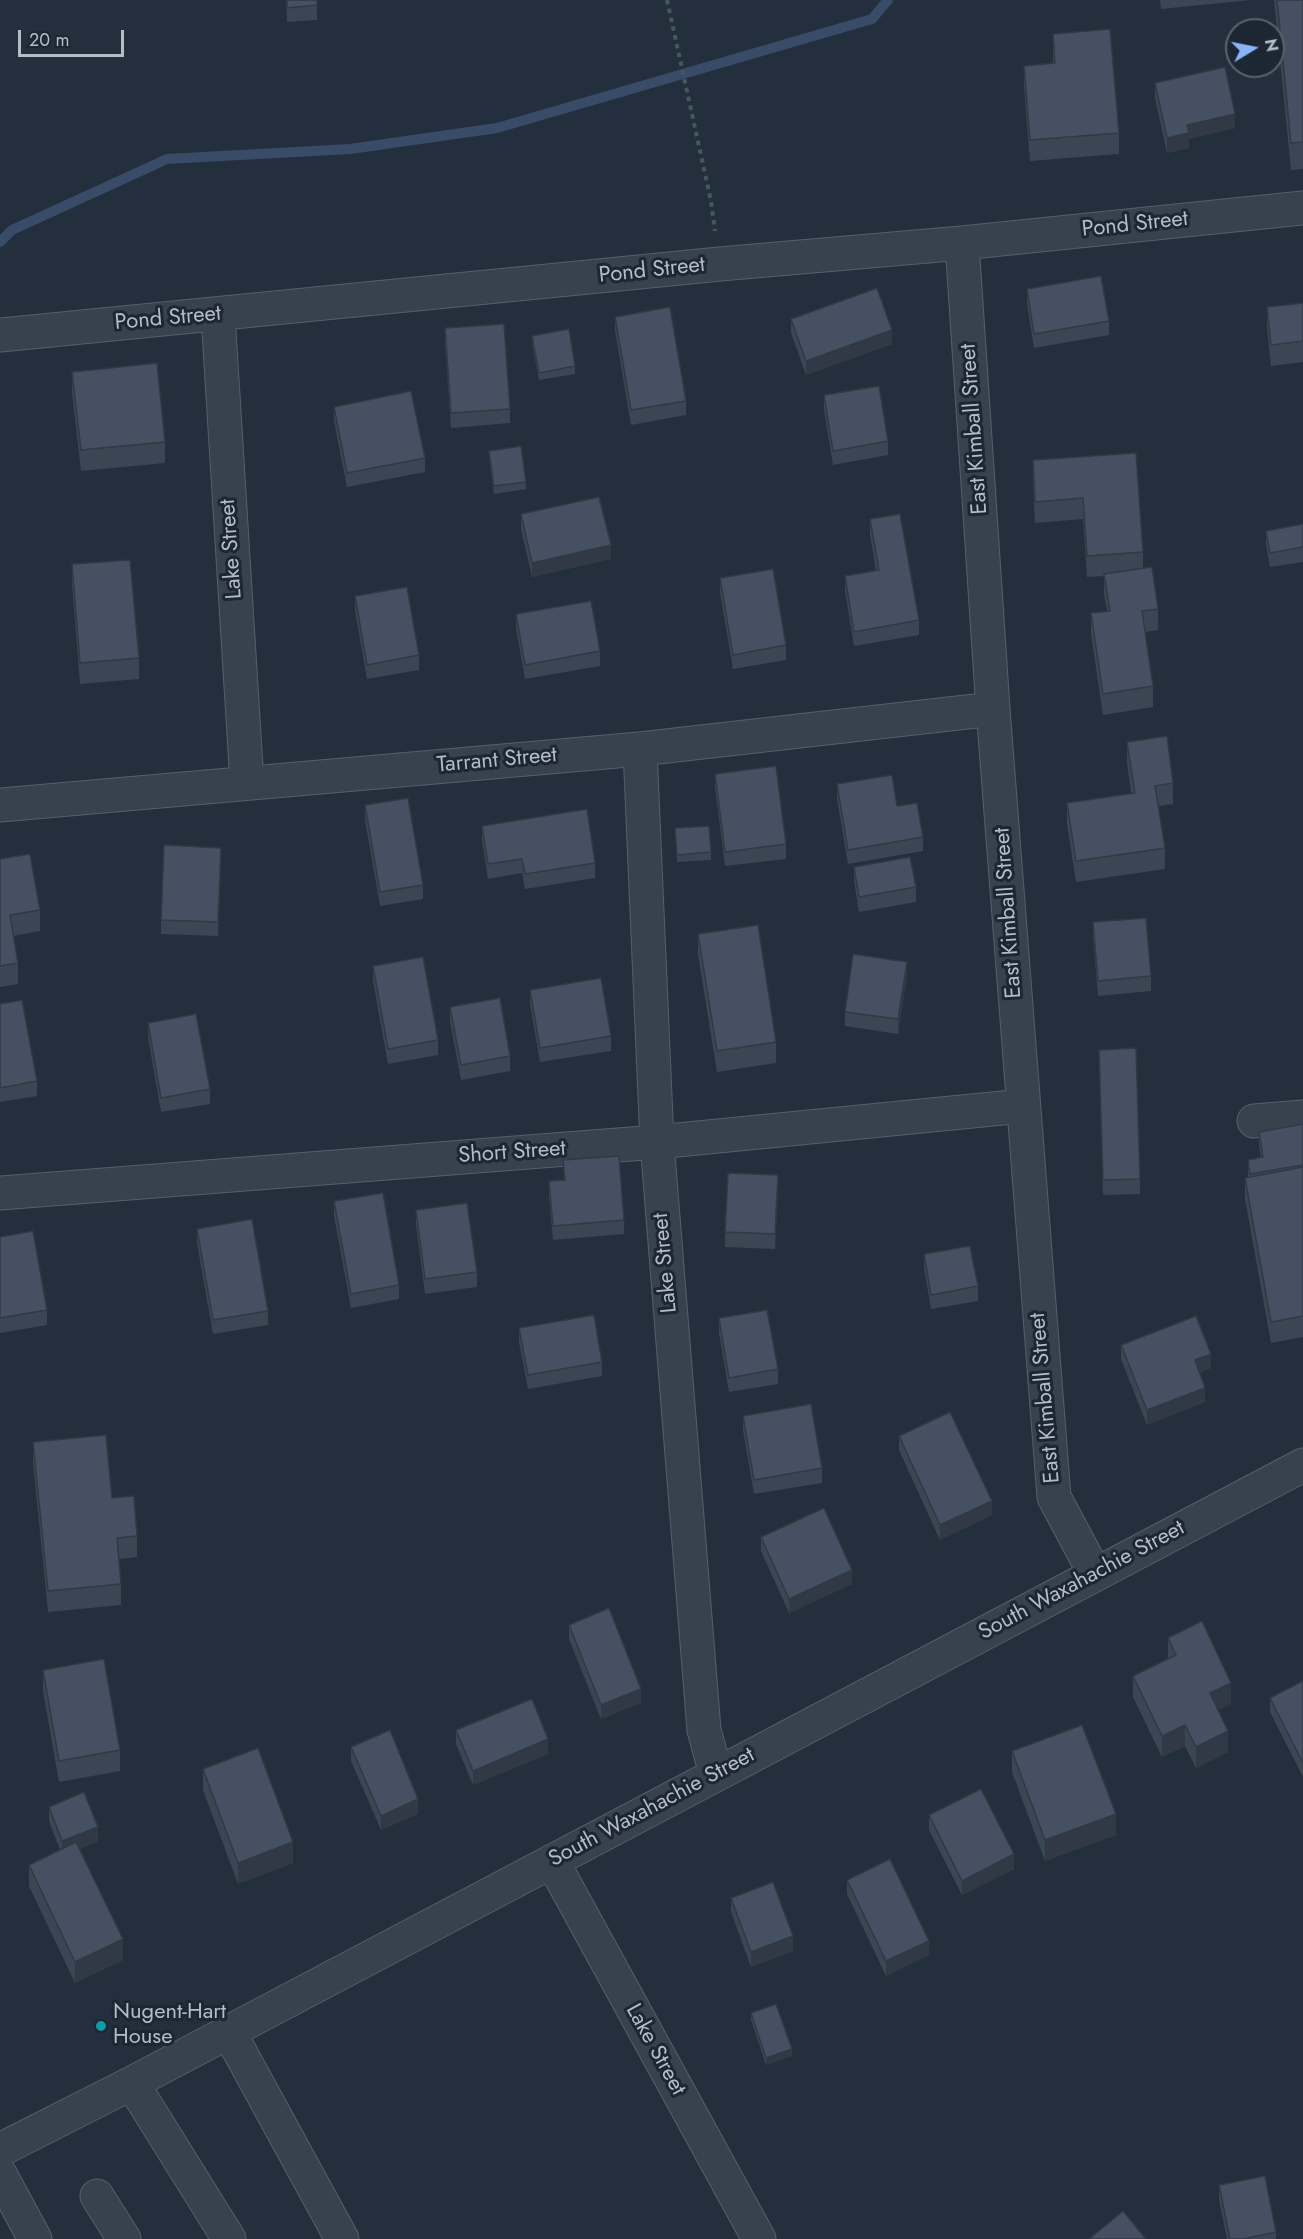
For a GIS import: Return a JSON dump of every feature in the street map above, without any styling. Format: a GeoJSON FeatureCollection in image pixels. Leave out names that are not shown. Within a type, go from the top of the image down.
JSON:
{"type":"FeatureCollection","features":[{"type":"Feature","properties":{"kind":"street","name":"Pond Street"},"geometry":{"type":"LineString","coordinates":[[0,335],[1303,208]]}},
{"type":"Feature","properties":{"kind":"street","name":"East Kimball Street"},"geometry":{"type":"LineString","coordinates":[[962,243],[993,709],[1054,1497],[1095,1574]]}},
{"type":"Feature","properties":{"kind":"street","name":"Lake Street"},"geometry":{"type":"LineString","coordinates":[[218,315],[247,783]]}},
{"type":"Feature","properties":{"kind":"street","name":"Tarrant Street"},"geometry":{"type":"LineString","coordinates":[[0,805],[640,749],[993,709]]}},
{"type":"Feature","properties":{"kind":"street","name":"Lake Street"},"geometry":{"type":"LineString","coordinates":[[640,749],[657,1142],[704,1730],[716,1774]]}},
{"type":"Feature","properties":{"kind":"street","name":"Short Street"},"geometry":{"type":"LineString","coordinates":[[0,1193],[657,1142],[1023,1106]]}},
{"type":"Feature","properties":{"kind":"street"},"geometry":{"type":"LineString","coordinates":[[1254,1121],[1303,1118]]}},
{"type":"Feature","properties":{"kind":"street","name":"South Waxahachie Street"},"geometry":{"type":"LineString","coordinates":[[0,2150],[132,2084],[1303,1465]]}},
{"type":"Feature","properties":{"kind":"street","name":"Lake Street"},"geometry":{"type":"LineString","coordinates":[[552,1861],[759,2239]]}},
{"type":"Feature","properties":{"kind":"street"},"geometry":{"type":"LineString","coordinates":[[229,2032],[342,2239]]}},
{"type":"Feature","properties":{"kind":"street"},"geometry":{"type":"LineString","coordinates":[[132,2084],[229,2239]]}},
{"type":"Feature","properties":{"kind":"street"},"geometry":{"type":"LineString","coordinates":[[0,2174],[35,2239]]}},
{"type":"Feature","properties":{"kind":"street"},"geometry":{"type":"LineString","coordinates":[[97,2196],[124,2239]]}},
{"type":"Feature","properties":{"kind":"path"},"geometry":{"type":"LineString","coordinates":[[667,0],[711,201],[720,264]]}},
{"type":"Feature","properties":{"kind":"building"},"geometry":{"type":"Polygon","coordinates":[[[287,0],[317,0],[317,5],[287,8],[287,0]]]}},
{"type":"Feature","properties":{"kind":"building"},"geometry":{"type":"Polygon","coordinates":[[[1277,0],[1303,0],[1303,142],[1291,143],[1285,78],[1285,18],[1279,18],[1277,0]]]}},
{"type":"Feature","properties":{"kind":"building"},"geometry":{"type":"Polygon","coordinates":[[[1110,29],[1119,133],[1030,140],[1024,66],[1055,63],[1053,34],[1110,29]]]}},
{"type":"Feature","properties":{"kind":"building"},"geometry":{"type":"Polygon","coordinates":[[[1225,67],[1225,78],[1227,78],[1235,114],[1187,125],[1189,133],[1167,138],[1155,83],[1225,67]]]}},
{"type":"Feature","properties":{"kind":"building"},"geometry":{"type":"Polygon","coordinates":[[[1101,276],[1109,321],[1034,334],[1027,289],[1101,276]]]}},
{"type":"Feature","properties":{"kind":"building"},"geometry":{"type":"Polygon","coordinates":[[[877,288],[892,330],[806,361],[791,319],[877,288]]]}},
{"type":"Feature","properties":{"kind":"building"},"geometry":{"type":"Polygon","coordinates":[[[1303,303],[1303,341],[1271,345],[1267,307],[1303,303]]]}},
{"type":"Feature","properties":{"kind":"building"},"geometry":{"type":"Polygon","coordinates":[[[670,307],[686,401],[631,410],[615,317],[670,307]]]}},
{"type":"Feature","properties":{"kind":"building"},"geometry":{"type":"Polygon","coordinates":[[[504,324],[510,409],[451,413],[445,328],[504,324]]]}},
{"type":"Feature","properties":{"kind":"building"},"geometry":{"type":"Polygon","coordinates":[[[569,329],[575,366],[539,373],[532,336],[569,329]]]}},
{"type":"Feature","properties":{"kind":"building"},"geometry":{"type":"Polygon","coordinates":[[[157,363],[165,442],[81,450],[72,372],[157,363]]]}},
{"type":"Feature","properties":{"kind":"building"},"geometry":{"type":"Polygon","coordinates":[[[879,386],[888,441],[833,451],[824,395],[879,386]]]}},
{"type":"Feature","properties":{"kind":"building"},"geometry":{"type":"Polygon","coordinates":[[[411,391],[425,458],[347,473],[334,407],[411,391]]]}},
{"type":"Feature","properties":{"kind":"building"},"geometry":{"type":"Polygon","coordinates":[[[521,446],[526,482],[494,486],[489,451],[521,446]]]}},
{"type":"Feature","properties":{"kind":"building"},"geometry":{"type":"Polygon","coordinates":[[[1136,453],[1143,552],[1087,556],[1083,498],[1035,502],[1033,460],[1136,453]]]}},
{"type":"Feature","properties":{"kind":"building"},"geometry":{"type":"Polygon","coordinates":[[[599,497],[611,545],[532,563],[521,514],[599,497]]]}},
{"type":"Feature","properties":{"kind":"building"},"geometry":{"type":"Polygon","coordinates":[[[900,514],[919,620],[854,632],[845,576],[879,570],[870,519],[900,514]]]}},
{"type":"Feature","properties":{"kind":"building"},"geometry":{"type":"Polygon","coordinates":[[[1303,524],[1303,547],[1270,553],[1266,531],[1303,524]]]}},
{"type":"Feature","properties":{"kind":"building"},"geometry":{"type":"Polygon","coordinates":[[[130,560],[139,658],[80,663],[72,564],[130,560]]]}},
{"type":"Feature","properties":{"kind":"building"},"geometry":{"type":"Polygon","coordinates":[[[1152,567],[1158,609],[1142,611],[1153,686],[1103,694],[1091,613],[1110,611],[1104,574],[1152,567]]]}},
{"type":"Feature","properties":{"kind":"building"},"geometry":{"type":"Polygon","coordinates":[[[773,569],[786,645],[733,655],[720,578],[773,569]]]}},
{"type":"Feature","properties":{"kind":"building"},"geometry":{"type":"Polygon","coordinates":[[[407,587],[419,655],[367,665],[355,596],[407,587]]]}},
{"type":"Feature","properties":{"kind":"building"},"geometry":{"type":"Polygon","coordinates":[[[591,601],[600,651],[525,665],[516,614],[591,601]]]}},
{"type":"Feature","properties":{"kind":"building"},"geometry":{"type":"Polygon","coordinates":[[[1167,736],[1173,783],[1155,786],[1165,848],[1076,861],[1067,803],[1135,793],[1127,742],[1167,736]]]}},
{"type":"Feature","properties":{"kind":"building"},"geometry":{"type":"Polygon","coordinates":[[[776,766],[786,844],[725,852],[715,774],[776,766]]]}},
{"type":"Feature","properties":{"kind":"building"},"geometry":{"type":"Polygon","coordinates":[[[892,775],[897,806],[917,803],[923,837],[848,850],[837,784],[892,775]]]}},
{"type":"Feature","properties":{"kind":"building"},"geometry":{"type":"Polygon","coordinates":[[[408,798],[423,885],[380,892],[365,805],[408,798]]]}},
{"type":"Feature","properties":{"kind":"building"},"geometry":{"type":"Polygon","coordinates":[[[587,809],[595,863],[525,874],[522,859],[488,864],[482,826],[587,809]]]}},
{"type":"Feature","properties":{"kind":"building"},"geometry":{"type":"Polygon","coordinates":[[[709,826],[711,852],[677,855],[675,828],[709,826]]]}},
{"type":"Feature","properties":{"kind":"building"},"geometry":{"type":"Polygon","coordinates":[[[164,845],[221,848],[218,922],[161,920],[164,845]]]}},
{"type":"Feature","properties":{"kind":"building"},"geometry":{"type":"Polygon","coordinates":[[[30,854],[40,910],[10,915],[18,963],[0,966],[0,859],[30,854]]]}},
{"type":"Feature","properties":{"kind":"building"},"geometry":{"type":"Polygon","coordinates":[[[910,857],[916,887],[859,897],[854,867],[910,857]]]}},
{"type":"Feature","properties":{"kind":"building"},"geometry":{"type":"Polygon","coordinates":[[[1146,918],[1151,976],[1098,981],[1093,922],[1146,918]]]}},
{"type":"Feature","properties":{"kind":"building"},"geometry":{"type":"Polygon","coordinates":[[[758,925],[776,1042],[717,1051],[698,934],[758,925]]]}},
{"type":"Feature","properties":{"kind":"building"},"geometry":{"type":"Polygon","coordinates":[[[853,954],[907,962],[898,1019],[845,1012],[853,954]]]}},
{"type":"Feature","properties":{"kind":"building"},"geometry":{"type":"Polygon","coordinates":[[[423,957],[438,1040],[388,1049],[373,966],[423,957]]]}},
{"type":"Feature","properties":{"kind":"building"},"geometry":{"type":"Polygon","coordinates":[[[601,978],[611,1036],[540,1048],[530,990],[601,978]]]}},
{"type":"Feature","properties":{"kind":"building"},"geometry":{"type":"Polygon","coordinates":[[[500,998],[510,1056],[461,1065],[450,1007],[500,998]]]}},
{"type":"Feature","properties":{"kind":"building"},"geometry":{"type":"Polygon","coordinates":[[[22,1000],[37,1081],[0,1088],[0,1004],[22,1000]]]}},
{"type":"Feature","properties":{"kind":"building"},"geometry":{"type":"Polygon","coordinates":[[[196,1014],[210,1089],[161,1098],[148,1023],[196,1014]]]}},
{"type":"Feature","properties":{"kind":"building"},"geometry":{"type":"Polygon","coordinates":[[[1136,1048],[1140,1179],[1103,1180],[1099,1050],[1136,1048]]]}},
{"type":"Feature","properties":{"kind":"building"},"geometry":{"type":"Polygon","coordinates":[[[1303,1124],[1303,1165],[1250,1174],[1248,1160],[1263,1157],[1259,1132],[1303,1124]]]}},
{"type":"Feature","properties":{"kind":"building"},"geometry":{"type":"Polygon","coordinates":[[[619,1156],[624,1220],[553,1226],[549,1181],[565,1180],[563,1160],[619,1156]]]}},
{"type":"Feature","properties":{"kind":"building"},"geometry":{"type":"Polygon","coordinates":[[[1303,1167],[1303,1316],[1271,1322],[1245,1178],[1303,1167]]]}},
{"type":"Feature","properties":{"kind":"building"},"geometry":{"type":"Polygon","coordinates":[[[728,1173],[778,1175],[775,1234],[725,1232],[728,1173]]]}},
{"type":"Feature","properties":{"kind":"building"},"geometry":{"type":"Polygon","coordinates":[[[383,1193],[399,1285],[351,1294],[334,1201],[383,1193]]]}},
{"type":"Feature","properties":{"kind":"building"},"geometry":{"type":"Polygon","coordinates":[[[467,1203],[477,1272],[425,1279],[416,1210],[467,1203]]]}},
{"type":"Feature","properties":{"kind":"building"},"geometry":{"type":"Polygon","coordinates":[[[252,1219],[268,1311],[213,1320],[197,1229],[252,1219]]]}},
{"type":"Feature","properties":{"kind":"building"},"geometry":{"type":"Polygon","coordinates":[[[33,1231],[47,1310],[0,1318],[0,1237],[33,1231]]]}},
{"type":"Feature","properties":{"kind":"building"},"geometry":{"type":"Polygon","coordinates":[[[970,1246],[978,1286],[931,1295],[924,1254],[970,1246]]]}},
{"type":"Feature","properties":{"kind":"building"},"geometry":{"type":"Polygon","coordinates":[[[767,1310],[778,1369],[729,1378],[719,1318],[767,1310]]]}},
{"type":"Feature","properties":{"kind":"building"},"geometry":{"type":"Polygon","coordinates":[[[594,1315],[602,1362],[528,1375],[519,1328],[594,1315]]]}},
{"type":"Feature","properties":{"kind":"building"},"geometry":{"type":"Polygon","coordinates":[[[1196,1316],[1211,1354],[1195,1360],[1205,1388],[1147,1410],[1121,1345],[1196,1316]]]}},
{"type":"Feature","properties":{"kind":"building"},"geometry":{"type":"Polygon","coordinates":[[[811,1404],[822,1468],[754,1480],[743,1416],[811,1404]]]}},
{"type":"Feature","properties":{"kind":"building"},"geometry":{"type":"Polygon","coordinates":[[[950,1412],[992,1501],[940,1525],[899,1436],[950,1412]]]}},
{"type":"Feature","properties":{"kind":"building"},"geometry":{"type":"Polygon","coordinates":[[[106,1435],[112,1498],[134,1496],[137,1536],[117,1538],[121,1584],[48,1591],[33,1442],[106,1435]]]}},
{"type":"Feature","properties":{"kind":"building"},"geometry":{"type":"Polygon","coordinates":[[[824,1508],[852,1570],[789,1599],[761,1537],[824,1508]]]}},
{"type":"Feature","properties":{"kind":"building"},"geometry":{"type":"Polygon","coordinates":[[[609,1608],[641,1689],[601,1705],[569,1625],[609,1608]]]}},
{"type":"Feature","properties":{"kind":"building"},"geometry":{"type":"Polygon","coordinates":[[[1202,1621],[1231,1683],[1210,1693],[1228,1731],[1196,1747],[1185,1725],[1162,1736],[1133,1676],[1176,1655],[1168,1638],[1202,1621]]]}},
{"type":"Feature","properties":{"kind":"building"},"geometry":{"type":"Polygon","coordinates":[[[104,1659],[120,1750],[59,1761],[43,1670],[104,1659]]]}},
{"type":"Feature","properties":{"kind":"building"},"geometry":{"type":"Polygon","coordinates":[[[1303,1681],[1303,1763],[1270,1698],[1303,1681]]]}},
{"type":"Feature","properties":{"kind":"building"},"geometry":{"type":"Polygon","coordinates":[[[532,1699],[548,1739],[473,1771],[456,1730],[532,1699]]]}},
{"type":"Feature","properties":{"kind":"building"},"geometry":{"type":"Polygon","coordinates":[[[1082,1725],[1116,1814],[1045,1840],[1012,1751],[1082,1725]]]}},
{"type":"Feature","properties":{"kind":"building"},"geometry":{"type":"Polygon","coordinates":[[[390,1730],[418,1799],[381,1816],[351,1747],[390,1730]]]}},
{"type":"Feature","properties":{"kind":"building"},"geometry":{"type":"Polygon","coordinates":[[[258,1748],[293,1842],[238,1863],[203,1769],[258,1748]]]}},
{"type":"Feature","properties":{"kind":"building"},"geometry":{"type":"Polygon","coordinates":[[[981,1789],[1014,1854],[962,1881],[929,1815],[981,1789]]]}},
{"type":"Feature","properties":{"kind":"building"},"geometry":{"type":"Polygon","coordinates":[[[84,1792],[98,1827],[62,1841],[49,1807],[84,1792]]]}},
{"type":"Feature","properties":{"kind":"building"},"geometry":{"type":"Polygon","coordinates":[[[76,1842],[123,1939],[75,1962],[29,1865],[76,1842]]]}},
{"type":"Feature","properties":{"kind":"building"},"geometry":{"type":"Polygon","coordinates":[[[890,1859],[929,1941],[886,1961],[847,1880],[890,1859]]]}},
{"type":"Feature","properties":{"kind":"building"},"geometry":{"type":"Polygon","coordinates":[[[773,1882],[793,1936],[751,1952],[731,1898],[773,1882]]]}},
{"type":"Feature","properties":{"kind":"building"},"geometry":{"type":"Polygon","coordinates":[[[776,2004],[792,2049],[766,2058],[751,2013],[776,2004]]]}},
{"type":"Feature","properties":{"kind":"building"},"geometry":{"type":"Polygon","coordinates":[[[1265,2176],[1276,2232],[1243,2239],[1230,2239],[1219,2185],[1265,2176]]]}},
{"type":"Feature","properties":{"kind":"building"},"geometry":{"type":"Polygon","coordinates":[[[1123,2211],[1146,2239],[1089,2239],[1123,2211]]]}},
{"type":"Feature","properties":{"kind":"waterway"},"geometry":{"type":"LineString","coordinates":[[0,242],[12,230],[167,159],[350,149],[497,128],[872,19],[888,0]]}},
{"type":"Feature","properties":{"kind":"place","name":"Nugent-Hart House"},"geometry":{"type":"Point","coordinates":[101,2026]}}]}
